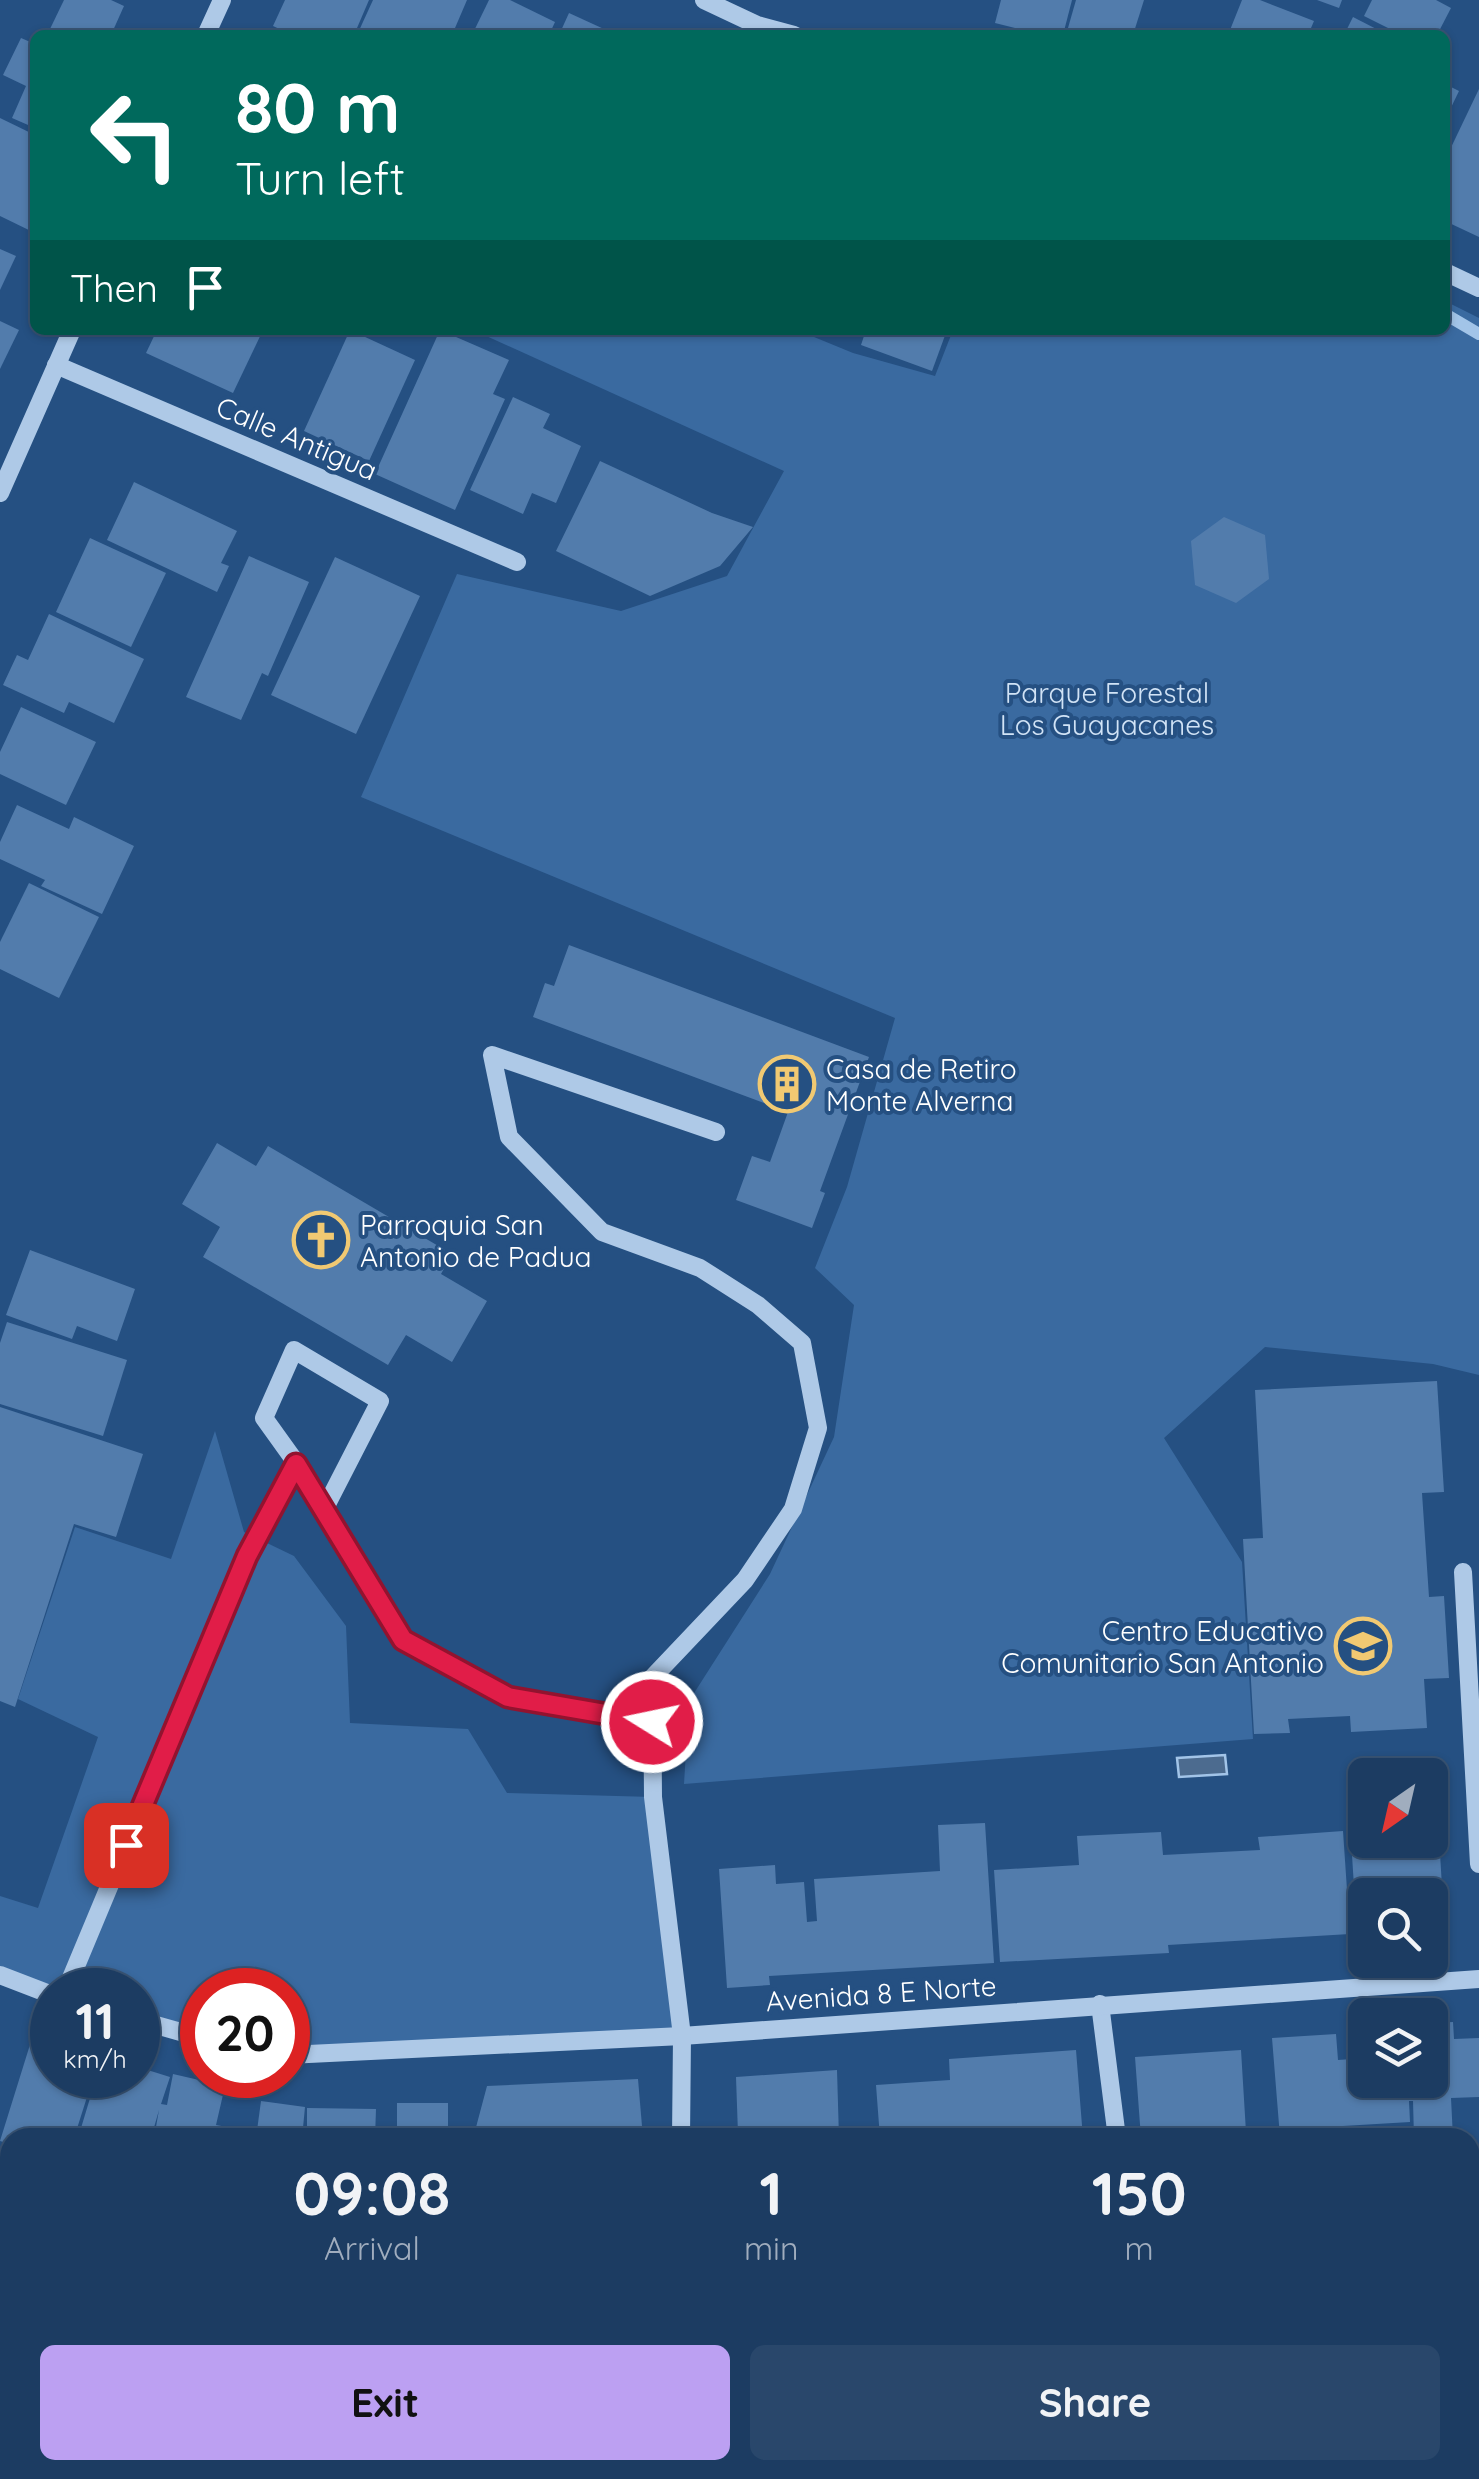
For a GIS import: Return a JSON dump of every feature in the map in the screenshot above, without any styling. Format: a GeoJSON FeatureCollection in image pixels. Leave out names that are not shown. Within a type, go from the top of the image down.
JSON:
{"type":"FeatureCollection","features":[{"type":"Feature","properties":{"kind":"street"},"geometry":{"type":"LineString","coordinates":[[208,30],[222,0]]}},
{"type":"Feature","properties":{"kind":"street"},"geometry":{"type":"LineString","coordinates":[[704,0],[776,30]]}},
{"type":"Feature","properties":{"kind":"street"},"geometry":{"type":"LineString","coordinates":[[1450,274],[1479,288]]}},
{"type":"Feature","properties":{"kind":"street"},"geometry":{"type":"LineString","coordinates":[[0,493],[70,335]]}},
{"type":"Feature","properties":{"kind":"street","name":"Calle Antigua"},"geometry":{"type":"LineString","coordinates":[[56,364],[517,562]]}},
{"type":"Feature","properties":{"kind":"street"},"geometry":{"type":"LineString","coordinates":[[681,2128],[682,2036],[654,1797],[652,1678],[745,1580],[793,1509],[818,1428],[802,1343],[758,1306],[700,1268],[602,1232],[509,1137],[492,1055],[716,1132]]}},
{"type":"Feature","properties":{"kind":"street"},"geometry":{"type":"LineString","coordinates":[[324,1510],[380,1401],[294,1350],[264,1418],[403,1640],[508,1697],[652,1722]]}},
{"type":"Feature","properties":{"kind":"street"},"geometry":{"type":"LineString","coordinates":[[75,1968],[247,1556],[296,1464]]}},
{"type":"Feature","properties":{"kind":"street"},"geometry":{"type":"LineString","coordinates":[[1463,1572],[1479,1864]]}},
{"type":"Feature","properties":{"kind":"street"},"geometry":{"type":"LineString","coordinates":[[0,1975],[30,1987]]}},
{"type":"Feature","properties":{"kind":"street","name":"Avenida 8 E Norte"},"geometry":{"type":"LineString","coordinates":[[310,2055],[682,2036],[1479,1979]]}},
{"type":"Feature","properties":{"kind":"street"},"geometry":{"type":"LineString","coordinates":[[1100,2004],[1116,2128]]}},
{"type":"Feature","properties":{"kind":"green space","name":"Parque Forestal Los Guayacanes"},"geometry":{"type":"Polygon","coordinates":[[[1450,304],[1479,318],[1479,1375],[1433,1364],[1265,1347],[1164,1438],[1242,1562],[1253,1739],[684,1784],[689,1701],[770,1574],[834,1437],[854,1305],[815,1268],[847,1187],[895,1018],[361,797],[457,574],[621,611],[727,576],[784,471],[484,335],[809,335],[853,353],[935,376],[951,335],[1450,335],[1450,304]]]}},
{"type":"Feature","properties":{"kind":"green space"},"geometry":{"type":"Polygon","coordinates":[[[215,1431],[244,1532],[294,1556],[346,1626],[350,1723],[468,1729],[507,1793],[653,1797],[682,2036],[310,2054],[310,1968],[180,1968],[180,2032],[160,2026],[160,1968],[30,1968],[30,1984],[0,1975],[0,1896],[38,1908],[98,1737],[18,1699],[75,1527],[171,1559],[215,1431]]]}},
{"type":"Feature","properties":{"kind":"shaded area"},"geometry":{"type":"Polygon","coordinates":[[[1225,1755],[1227,1774],[1179,1777],[1177,1758],[1225,1755]]]}},
{"type":"Feature","properties":{"kind":"building"},"geometry":{"type":"Polygon","coordinates":[[[64,0],[111,0],[124,6],[113,30],[50,29],[64,0]]]}},
{"type":"Feature","properties":{"kind":"building"},"geometry":{"type":"Polygon","coordinates":[[[285,0],[369,0],[356,30],[281,30],[273,26],[285,0]]]}},
{"type":"Feature","properties":{"kind":"building"},"geometry":{"type":"Polygon","coordinates":[[[373,0],[467,0],[454,30],[359,30],[373,0]]]}},
{"type":"Feature","properties":{"kind":"building"},"geometry":{"type":"Polygon","coordinates":[[[489,0],[510,0],[555,22],[551,30],[474,30],[489,0]]]}},
{"type":"Feature","properties":{"kind":"building"},"geometry":{"type":"Polygon","coordinates":[[[1001,0],[1072,0],[1064,30],[1023,30],[995,23],[1001,0]]]}},
{"type":"Feature","properties":{"kind":"building"},"geometry":{"type":"Polygon","coordinates":[[[1076,0],[1144,0],[1135,30],[1067,30],[1076,0]]]}},
{"type":"Feature","properties":{"kind":"building"},"geometry":{"type":"Polygon","coordinates":[[[1242,0],[1260,0],[1314,21],[1310,30],[1230,30],[1242,0]]]}},
{"type":"Feature","properties":{"kind":"building"},"geometry":{"type":"Polygon","coordinates":[[[1317,0],[1342,0],[1339,8],[1317,0]]]}},
{"type":"Feature","properties":{"kind":"building"},"geometry":{"type":"Polygon","coordinates":[[[1372,0],[1436,0],[1451,8],[1440,30],[1392,30],[1364,16],[1372,0]]]}},
{"type":"Feature","properties":{"kind":"building"},"geometry":{"type":"Polygon","coordinates":[[[569,13],[606,30],[561,30],[569,13]]]}},
{"type":"Feature","properties":{"kind":"building"},"geometry":{"type":"Polygon","coordinates":[[[1353,17],[1378,30],[1346,30],[1353,17]]]}},
{"type":"Feature","properties":{"kind":"building"},"geometry":{"type":"Polygon","coordinates":[[[21,38],[30,42],[30,126],[12,118],[26,86],[3,75],[21,38]]]}},
{"type":"Feature","properties":{"kind":"building"},"geometry":{"type":"Polygon","coordinates":[[[1450,86],[1459,91],[1450,110],[1450,86]]]}},
{"type":"Feature","properties":{"kind":"building"},"geometry":{"type":"Polygon","coordinates":[[[1479,89],[1479,237],[1450,223],[1450,150],[1479,89]]]}},
{"type":"Feature","properties":{"kind":"building"},"geometry":{"type":"Polygon","coordinates":[[[0,118],[30,133],[30,231],[0,216],[0,118]]]}},
{"type":"Feature","properties":{"kind":"building"},"geometry":{"type":"Polygon","coordinates":[[[0,249],[16,256],[0,290],[0,249]]]}},
{"type":"Feature","properties":{"kind":"building"},"geometry":{"type":"Polygon","coordinates":[[[0,321],[19,330],[0,369],[0,321]]]}},
{"type":"Feature","properties":{"kind":"building"},"geometry":{"type":"Polygon","coordinates":[[[155,335],[261,335],[233,393],[146,353],[155,335]]]}},
{"type":"Feature","properties":{"kind":"building"},"geometry":{"type":"Polygon","coordinates":[[[348,335],[361,335],[415,360],[369,461],[304,431],[348,335]]]}},
{"type":"Feature","properties":{"kind":"building"},"geometry":{"type":"Polygon","coordinates":[[[438,335],[452,335],[509,360],[493,394],[505,399],[455,510],[375,474],[438,335]]]}},
{"type":"Feature","properties":{"kind":"building"},"geometry":{"type":"Polygon","coordinates":[[[864,335],[945,335],[932,371],[861,345],[864,335]]]}},
{"type":"Feature","properties":{"kind":"building"},"geometry":{"type":"Polygon","coordinates":[[[513,397],[550,414],[543,428],[581,446],[556,503],[532,493],[523,514],[470,490],[513,397]]]}},
{"type":"Feature","properties":{"kind":"building"},"geometry":{"type":"Polygon","coordinates":[[[600,461],[712,513],[753,527],[720,566],[650,596],[556,551],[600,461]]]}},
{"type":"Feature","properties":{"kind":"building"},"geometry":{"type":"Polygon","coordinates":[[[134,482],[237,531],[221,563],[229,566],[217,592],[107,540],[134,482]]]}},
{"type":"Feature","properties":{"kind":"building"},"geometry":{"type":"Polygon","coordinates":[[[1224,517],[1265,535],[1269,579],[1236,603],[1195,585],[1191,541],[1224,517]]]}},
{"type":"Feature","properties":{"kind":"building"},"geometry":{"type":"Polygon","coordinates":[[[90,538],[166,573],[131,647],[56,612],[90,538]]]}},
{"type":"Feature","properties":{"kind":"building"},"geometry":{"type":"Polygon","coordinates":[[[249,556],[309,582],[268,676],[262,673],[241,720],[186,697],[249,556]]]}},
{"type":"Feature","properties":{"kind":"building"},"geometry":{"type":"Polygon","coordinates":[[[335,557],[420,596],[356,734],[271,695],[335,557]]]}},
{"type":"Feature","properties":{"kind":"building"},"geometry":{"type":"Polygon","coordinates":[[[49,614],[144,659],[114,723],[69,702],[64,713],[3,685],[17,655],[28,660],[49,614]]]}},
{"type":"Feature","properties":{"kind":"building"},"geometry":{"type":"Polygon","coordinates":[[[21,707],[96,742],[66,805],[0,774],[0,752],[21,707]]]}},
{"type":"Feature","properties":{"kind":"building"},"geometry":{"type":"Polygon","coordinates":[[[17,805],[69,829],[74,817],[134,846],[102,914],[41,886],[45,880],[0,859],[0,842],[17,805]]]}},
{"type":"Feature","properties":{"kind":"building"},"geometry":{"type":"Polygon","coordinates":[[[29,883],[99,917],[59,998],[0,969],[0,942],[29,883]]]}},
{"type":"Feature","properties":{"kind":"building","name":"Casa de Retiro Monte Alverna"},"geometry":{"type":"Polygon","coordinates":[[[569,945],[869,1057],[820,1191],[825,1193],[812,1228],[736,1200],[752,1156],[770,1162],[788,1112],[533,1017],[545,983],[554,986],[569,945]]]}},
{"type":"Feature","properties":{"kind":"building","name":"Parroquia San Antonio de Padua"},"geometry":{"type":"Polygon","coordinates":[[[217,1143],[256,1166],[268,1146],[452,1254],[441,1274],[487,1301],[452,1362],[406,1335],[388,1365],[203,1257],[220,1227],[182,1204],[217,1143]]]}},
{"type":"Feature","properties":{"kind":"building"},"geometry":{"type":"Polygon","coordinates":[[[30,1250],[135,1289],[117,1341],[77,1326],[72,1339],[6,1315],[30,1250]]]}},
{"type":"Feature","properties":{"kind":"building"},"geometry":{"type":"Polygon","coordinates":[[[7,1322],[127,1360],[103,1436],[0,1404],[0,1343],[7,1322]]]}},
{"type":"Feature","properties":{"kind":"building"},"geometry":{"type":"Polygon","coordinates":[[[1437,1381],[1444,1492],[1422,1493],[1429,1597],[1444,1596],[1449,1678],[1424,1679],[1427,1728],[1351,1732],[1350,1716],[1288,1719],[1290,1733],[1254,1734],[1243,1539],[1263,1538],[1255,1390],[1437,1381]]]}},
{"type":"Feature","properties":{"kind":"building"},"geometry":{"type":"Polygon","coordinates":[[[0,1407],[143,1454],[116,1537],[74,1524],[15,1707],[0,1701],[0,1407]]]}},
{"type":"Feature","properties":{"kind":"building"},"geometry":{"type":"Polygon","coordinates":[[[985,1823],[994,1963],[769,1976],[770,1985],[727,1988],[719,1869],[775,1865],[776,1884],[804,1882],[807,1922],[817,1921],[814,1879],[940,1871],[938,1825],[985,1823]]]}},
{"type":"Feature","properties":{"kind":"building"},"geometry":{"type":"Polygon","coordinates":[[[1343,1831],[1348,1934],[1168,1945],[1169,1953],[1000,1962],[994,1870],[1079,1865],[1077,1836],[1161,1832],[1163,1855],[1260,1850],[1258,1837],[1343,1831]]]}},
{"type":"Feature","properties":{"kind":"building"},"geometry":{"type":"Polygon","coordinates":[[[1352,1858],[1440,1858],[1441,1878],[1353,1878],[1352,1858]]]}},
{"type":"Feature","properties":{"kind":"building"},"geometry":{"type":"Polygon","coordinates":[[[1448,2022],[1453,2022],[1454,2039],[1479,2038],[1479,2097],[1451,2098],[1452,2128],[1414,2128],[1413,2101],[1409,2101],[1410,2122],[1279,2128],[1272,2038],[1336,2034],[1338,2060],[1348,2059],[1348,2098],[1448,2098],[1448,2022]]]}},
{"type":"Feature","properties":{"kind":"building"},"geometry":{"type":"Polygon","coordinates":[[[30,2045],[30,2098],[87,2098],[77,2128],[4,2128],[30,2045]]]}},
{"type":"Feature","properties":{"kind":"building"},"geometry":{"type":"Polygon","coordinates":[[[1076,2050],[1082,2128],[879,2128],[876,2085],[950,2080],[949,2059],[1076,2050]]]}},
{"type":"Feature","properties":{"kind":"building"},"geometry":{"type":"Polygon","coordinates":[[[1241,2050],[1246,2128],[1140,2128],[1135,2057],[1241,2050]]]}},
{"type":"Feature","properties":{"kind":"building"},"geometry":{"type":"Polygon","coordinates":[[[837,2070],[839,2128],[738,2128],[736,2077],[837,2070]]]}},
{"type":"Feature","properties":{"kind":"building"},"geometry":{"type":"Polygon","coordinates":[[[160,2074],[170,2077],[161,2104],[167,2105],[173,2074],[180,2076],[180,2098],[222,2098],[216,2125],[227,2127],[156,2128],[159,2110],[154,2128],[81,2128],[90,2098],[160,2098],[160,2074]]]}},
{"type":"Feature","properties":{"kind":"building"},"geometry":{"type":"Polygon","coordinates":[[[638,2079],[642,2128],[476,2128],[487,2086],[638,2079]]]}},
{"type":"Feature","properties":{"kind":"building"},"geometry":{"type":"Polygon","coordinates":[[[261,2101],[305,2107],[303,2128],[257,2128],[261,2101]]]}},
{"type":"Feature","properties":{"kind":"building"},"geometry":{"type":"Polygon","coordinates":[[[397,2103],[448,2103],[448,2128],[397,2128],[397,2103]]]}},
{"type":"Feature","properties":{"kind":"building"},"geometry":{"type":"Polygon","coordinates":[[[307,2108],[376,2109],[375,2128],[307,2128],[307,2108]]]}},
{"type":"Feature","properties":{"kind":"waterway"},"geometry":{"type":"LineString","coordinates":[[1450,317],[1479,334]]}},
{"type":"Feature","properties":{"kind":"place","name":"Casa de Retiro Monte Alverna"},"geometry":{"type":"Point","coordinates":[787,1084]}},
{"type":"Feature","properties":{"kind":"place","name":"Parroquia San Antonio de Padua"},"geometry":{"type":"Point","coordinates":[321,1240]}},
{"type":"Feature","properties":{"kind":"place","name":"Centro Educativo Comunitario San Antonio"},"geometry":{"type":"Point","coordinates":[1363,1646]}},
{"type":"Feature","properties":{"kind":"route"},"geometry":{"type":"LineString","coordinates":[[126,1845],[247,1556],[296,1464],[403,1640],[508,1697],[652,1722]]}}]}
